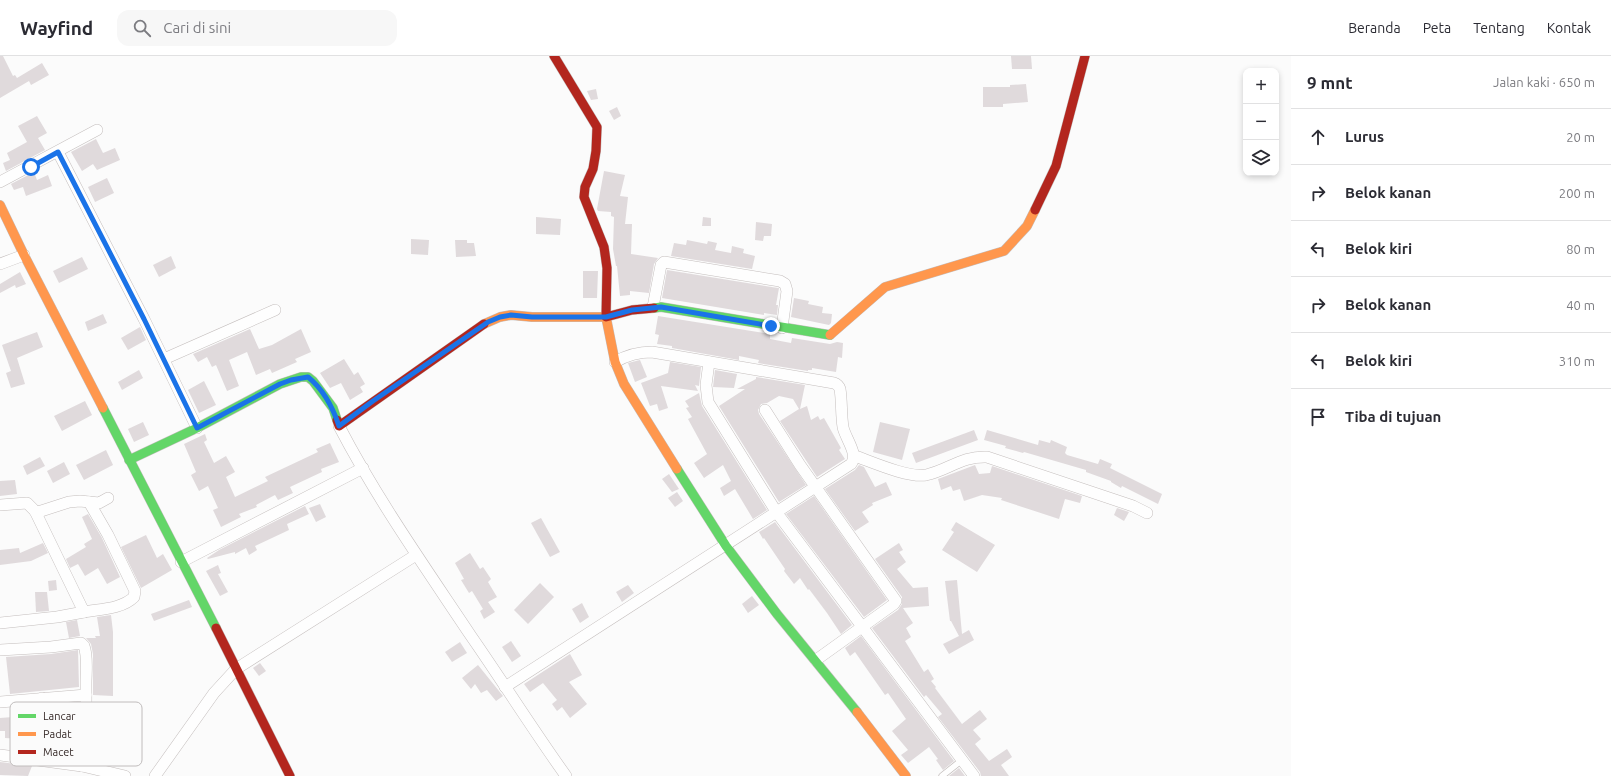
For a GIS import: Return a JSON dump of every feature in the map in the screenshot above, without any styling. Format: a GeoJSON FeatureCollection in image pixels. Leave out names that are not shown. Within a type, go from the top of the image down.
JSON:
{"type":"FeatureCollection","features":[{"type":"Feature","properties":{"kind":"main road"},"geometry":{"type":"LineString","coordinates":[[554,56],[597,127],[596,151],[592,169],[585,187],[584,197],[588,210],[604,246],[607,268],[606,317],[615,362],[624,384],[640,412],[726,546],[777,614],[816,660],[906,776]]}},
{"type":"Feature","properties":{"kind":"main road"},"geometry":{"type":"LineString","coordinates":[[129,460],[197,428],[280,384],[291,380],[308,377],[313,381],[333,408],[339,426],[488,322],[500,317],[511,315],[532,317],[606,317],[632,310],[661,307],[831,335],[885,287],[1004,251],[1027,226],[1056,166],[1085,56]]}},
{"type":"Feature","properties":{"kind":"main road"},"geometry":{"type":"LineString","coordinates":[[0,205],[24,255],[290,776]]}},
{"type":"Feature","properties":{"kind":"street"},"geometry":{"type":"LineString","coordinates":[[0,182],[98,130]]}},
{"type":"Feature","properties":{"kind":"street"},"geometry":{"type":"LineString","coordinates":[[58,152],[164,359],[197,428]]}},
{"type":"Feature","properties":{"kind":"street"},"geometry":{"type":"LineString","coordinates":[[0,264],[24,255]]}},
{"type":"Feature","properties":{"kind":"street"},"geometry":{"type":"LineString","coordinates":[[653,307],[661,265],[666,262],[780,281],[785,284],[787,291],[782,328]]}},
{"type":"Feature","properties":{"kind":"street"},"geometry":{"type":"LineString","coordinates":[[164,359],[275,310]]}},
{"type":"Feature","properties":{"kind":"street"},"geometry":{"type":"LineString","coordinates":[[615,362],[628,354],[646,352],[829,381],[837,384],[840,391],[843,429],[855,456],[916,476],[935,472],[965,459],[987,457],[1133,506],[1147,513]]}},
{"type":"Feature","properties":{"kind":"street"},"geometry":{"type":"LineString","coordinates":[[709,362],[706,385],[708,402],[777,513],[974,776]]}},
{"type":"Feature","properties":{"kind":"street"},"geometry":{"type":"LineString","coordinates":[[765,410],[816,488],[896,599],[895,603],[816,660]]}},
{"type":"Feature","properties":{"kind":"street"},"geometry":{"type":"LineString","coordinates":[[339,426],[416,555],[539,739],[566,776]]}},
{"type":"Feature","properties":{"kind":"street"},"geometry":{"type":"LineString","coordinates":[[505,687],[816,488],[851,464],[855,456]]}},
{"type":"Feature","properties":{"kind":"street"},"geometry":{"type":"LineString","coordinates":[[181,562],[363,468]]}},
{"type":"Feature","properties":{"kind":"street"},"geometry":{"type":"LineString","coordinates":[[35,511],[44,510],[69,502],[84,501],[99,503],[108,498]]}},
{"type":"Feature","properties":{"kind":"street"},"geometry":{"type":"LineString","coordinates":[[0,623],[115,607],[131,600],[135,594],[108,536],[89,502]]}},
{"type":"Feature","properties":{"kind":"street"},"geometry":{"type":"LineString","coordinates":[[0,505],[27,503],[35,511],[84,612]]}},
{"type":"Feature","properties":{"kind":"street"},"geometry":{"type":"LineString","coordinates":[[155,776],[214,693],[236,669],[416,555]]}},
{"type":"Feature","properties":{"kind":"street"},"geometry":{"type":"LineString","coordinates":[[0,650],[51,647],[81,643],[85,649],[86,702]]}},
{"type":"Feature","properties":{"kind":"street"},"geometry":{"type":"LineString","coordinates":[[0,702],[86,695]]}},
{"type":"Feature","properties":{"kind":"street"},"geometry":{"type":"LineString","coordinates":[[42,698],[42,702]]}},
{"type":"Feature","properties":{"kind":"street"},"geometry":{"type":"LineString","coordinates":[[0,754],[10,756]]}},
{"type":"Feature","properties":{"kind":"street"},"geometry":{"type":"LineString","coordinates":[[82,766],[125,776]]}},
{"type":"Feature","properties":{"kind":"lane"},"geometry":{"type":"LineString","coordinates":[[942,776],[962,760]]}},
{"type":"Feature","properties":{"kind":"building"},"geometry":{"type":"Polygon","coordinates":[[[0,56],[3,56],[13,76],[15,75],[17,78],[42,63],[49,75],[31,85],[29,81],[0,98],[0,56]]]}},
{"type":"Feature","properties":{"kind":"building"},"geometry":{"type":"Polygon","coordinates":[[[1011,56],[1031,56],[1032,69],[1012,69],[1011,56]]]}},
{"type":"Feature","properties":{"kind":"building"},"geometry":{"type":"Polygon","coordinates":[[[1026,84],[1028,102],[1003,104],[1003,107],[983,107],[983,87],[1010,87],[1010,85],[1026,84]]]}},
{"type":"Feature","properties":{"kind":"building"},"geometry":{"type":"Polygon","coordinates":[[[596,89],[598,99],[591,100],[587,91],[596,89]]]}},
{"type":"Feature","properties":{"kind":"building"},"geometry":{"type":"Polygon","coordinates":[[[617,107],[621,116],[614,120],[609,111],[617,107]]]}},
{"type":"Feature","properties":{"kind":"building"},"geometry":{"type":"Polygon","coordinates":[[[37,116],[47,133],[38,138],[45,150],[6,171],[3,163],[10,160],[7,153],[27,142],[18,126],[37,116]]]}},
{"type":"Feature","properties":{"kind":"building"},"geometry":{"type":"Polygon","coordinates":[[[96,139],[103,153],[115,148],[120,160],[97,170],[93,164],[82,171],[71,152],[96,139]]]}},
{"type":"Feature","properties":{"kind":"building"},"geometry":{"type":"Polygon","coordinates":[[[604,171],[625,175],[620,196],[628,197],[625,224],[632,224],[631,254],[658,258],[654,264],[649,293],[630,291],[630,295],[620,296],[617,266],[613,249],[614,217],[611,216],[611,212],[598,211],[597,209],[604,171]]]}},
{"type":"Feature","properties":{"kind":"building"},"geometry":{"type":"Polygon","coordinates":[[[34,172],[37,180],[48,175],[52,186],[26,196],[23,187],[14,190],[11,184],[34,172]]]}},
{"type":"Feature","properties":{"kind":"building"},"geometry":{"type":"Polygon","coordinates":[[[107,178],[114,193],[95,202],[88,187],[107,178]]]}},
{"type":"Feature","properties":{"kind":"building"},"geometry":{"type":"Polygon","coordinates":[[[536,217],[561,219],[560,235],[536,234],[536,217]]]}},
{"type":"Feature","properties":{"kind":"building"},"geometry":{"type":"Polygon","coordinates":[[[703,217],[711,218],[711,226],[702,226],[703,217]]]}},
{"type":"Feature","properties":{"kind":"building"},"geometry":{"type":"Polygon","coordinates":[[[756,222],[772,224],[771,236],[764,236],[763,241],[755,240],[756,222]]]}},
{"type":"Feature","properties":{"kind":"building"},"geometry":{"type":"Polygon","coordinates":[[[411,239],[429,240],[428,255],[411,254],[411,239]]]}},
{"type":"Feature","properties":{"kind":"building"},"geometry":{"type":"Polygon","coordinates":[[[455,240],[467,240],[467,243],[474,243],[476,256],[456,257],[455,240]]]}},
{"type":"Feature","properties":{"kind":"building"},"geometry":{"type":"Polygon","coordinates":[[[687,240],[707,244],[708,241],[717,243],[715,250],[731,253],[732,246],[744,249],[743,253],[755,256],[752,269],[671,256],[674,243],[686,245],[687,240]]]}},
{"type":"Feature","properties":{"kind":"building"},"geometry":{"type":"Polygon","coordinates":[[[171,256],[176,268],[159,277],[153,265],[171,256]]]}},
{"type":"Feature","properties":{"kind":"building"},"geometry":{"type":"Polygon","coordinates":[[[82,257],[88,269],[59,283],[53,271],[82,257]]]}},
{"type":"Feature","properties":{"kind":"building"},"geometry":{"type":"Polygon","coordinates":[[[667,270],[779,288],[776,305],[778,305],[777,315],[764,313],[764,315],[662,298],[667,270]]]}},
{"type":"Feature","properties":{"kind":"building"},"geometry":{"type":"Polygon","coordinates":[[[583,271],[598,271],[597,298],[583,298],[583,271]]]}},
{"type":"Feature","properties":{"kind":"building"},"geometry":{"type":"Polygon","coordinates":[[[20,272],[26,284],[16,288],[15,285],[0,293],[0,284],[20,272]]]}},
{"type":"Feature","properties":{"kind":"building"},"geometry":{"type":"Polygon","coordinates":[[[794,298],[809,301],[808,304],[823,307],[822,313],[832,314],[831,323],[829,325],[791,317],[794,298]]]}},
{"type":"Feature","properties":{"kind":"building"},"geometry":{"type":"Polygon","coordinates":[[[103,314],[107,323],[88,331],[85,322],[103,314]]]}},
{"type":"Feature","properties":{"kind":"building"},"geometry":{"type":"Polygon","coordinates":[[[658,316],[770,334],[770,339],[791,343],[792,338],[830,344],[837,342],[843,343],[842,358],[838,357],[836,372],[812,368],[812,370],[808,371],[758,363],[759,360],[739,356],[739,360],[672,348],[672,346],[657,344],[659,335],[655,334],[658,316]]]}},
{"type":"Feature","properties":{"kind":"building"},"geometry":{"type":"Polygon","coordinates":[[[140,327],[146,340],[128,350],[121,338],[140,327]]]}},
{"type":"Feature","properties":{"kind":"building"},"geometry":{"type":"Polygon","coordinates":[[[250,329],[259,349],[272,345],[301,329],[311,352],[295,359],[297,362],[272,373],[270,369],[256,375],[247,352],[229,360],[239,386],[227,391],[216,365],[212,367],[207,357],[198,362],[193,354],[250,329]]]}},
{"type":"Feature","properties":{"kind":"building"},"geometry":{"type":"Polygon","coordinates":[[[37,332],[43,347],[17,358],[25,384],[11,388],[6,373],[11,371],[2,345],[37,332]]]}},
{"type":"Feature","properties":{"kind":"building"},"geometry":{"type":"Polygon","coordinates":[[[344,359],[354,375],[358,372],[365,384],[360,387],[363,392],[350,400],[341,383],[330,388],[320,373],[344,359]]]}},
{"type":"Feature","properties":{"kind":"building"},"geometry":{"type":"Polygon","coordinates":[[[640,360],[647,377],[635,382],[628,363],[640,360]]]}},
{"type":"Feature","properties":{"kind":"building"},"geometry":{"type":"Polygon","coordinates":[[[670,362],[701,367],[699,386],[695,385],[698,391],[661,386],[668,408],[659,411],[657,404],[650,406],[641,383],[668,373],[670,362]]]}},
{"type":"Feature","properties":{"kind":"building"},"geometry":{"type":"Polygon","coordinates":[[[139,370],[143,378],[122,390],[118,382],[139,370]]]}},
{"type":"Feature","properties":{"kind":"building"},"geometry":{"type":"Polygon","coordinates":[[[715,370],[737,374],[734,388],[713,387],[715,370]]]}},
{"type":"Feature","properties":{"kind":"building"},"geometry":{"type":"Polygon","coordinates":[[[756,377],[805,385],[800,409],[807,406],[811,420],[818,416],[820,420],[824,418],[841,448],[839,450],[845,459],[817,477],[780,421],[799,409],[793,399],[779,396],[767,403],[761,404],[758,410],[759,414],[806,485],[779,502],[719,406],[745,389],[737,389],[756,379],[756,377]]]}},
{"type":"Feature","properties":{"kind":"building"},"geometry":{"type":"Polygon","coordinates":[[[204,381],[216,405],[199,413],[188,390],[204,381]]]}},
{"type":"Feature","properties":{"kind":"building"},"geometry":{"type":"Polygon","coordinates":[[[699,393],[702,406],[767,510],[753,519],[735,489],[724,496],[720,488],[731,481],[723,465],[704,478],[694,463],[707,454],[688,419],[692,417],[686,408],[689,407],[685,401],[699,393]]]}},
{"type":"Feature","properties":{"kind":"building"},"geometry":{"type":"Polygon","coordinates":[[[85,401],[92,415],[62,431],[54,416],[85,401]]]}},
{"type":"Feature","properties":{"kind":"building"},"geometry":{"type":"Polygon","coordinates":[[[143,422],[149,435],[134,442],[128,429],[143,422]]]}},
{"type":"Feature","properties":{"kind":"building"},"geometry":{"type":"Polygon","coordinates":[[[880,422],[910,429],[902,460],[873,452],[880,422]]]}},
{"type":"Feature","properties":{"kind":"building"},"geometry":{"type":"Polygon","coordinates":[[[974,430],[978,440],[916,463],[912,453],[974,430]]]}},
{"type":"Feature","properties":{"kind":"building"},"geometry":{"type":"Polygon","coordinates":[[[987,430],[1038,445],[1039,440],[1050,443],[1051,440],[1067,447],[1065,453],[1067,455],[1098,464],[1100,459],[1112,464],[1110,468],[1162,494],[1158,504],[1122,486],[1121,488],[1111,481],[1086,472],[1086,470],[1005,448],[1006,446],[984,440],[987,430]]]}},
{"type":"Feature","properties":{"kind":"building"},"geometry":{"type":"Polygon","coordinates":[[[205,434],[207,440],[204,442],[214,463],[226,456],[235,472],[226,477],[235,497],[268,481],[265,477],[318,452],[316,449],[330,443],[339,462],[321,469],[322,472],[290,487],[293,493],[278,500],[275,495],[256,505],[257,507],[239,514],[241,517],[221,527],[213,510],[218,508],[208,486],[199,491],[191,475],[196,472],[184,444],[205,434]]]}},
{"type":"Feature","properties":{"kind":"building"},"geometry":{"type":"Polygon","coordinates":[[[106,450],[113,465],[84,480],[76,465],[106,450]]]}},
{"type":"Feature","properties":{"kind":"building"},"geometry":{"type":"Polygon","coordinates":[[[40,457],[45,466],[27,475],[23,466],[40,457]]]}},
{"type":"Feature","properties":{"kind":"building"},"geometry":{"type":"Polygon","coordinates":[[[64,462],[70,474],[53,483],[47,471],[64,462]]]}},
{"type":"Feature","properties":{"kind":"building"},"geometry":{"type":"Polygon","coordinates":[[[859,465],[864,467],[875,487],[886,482],[892,495],[872,503],[873,505],[862,512],[869,522],[855,531],[825,489],[855,470],[859,465]]]}},
{"type":"Feature","properties":{"kind":"building"},"geometry":{"type":"Polygon","coordinates":[[[975,465],[979,474],[990,473],[992,466],[1082,496],[1080,503],[1065,499],[1059,519],[1001,500],[1002,498],[982,495],[964,501],[960,489],[953,491],[951,486],[941,490],[938,479],[975,465]]]}},
{"type":"Feature","properties":{"kind":"building"},"geometry":{"type":"Polygon","coordinates":[[[669,474],[679,489],[672,492],[662,479],[669,474]]]}},
{"type":"Feature","properties":{"kind":"building"},"geometry":{"type":"Polygon","coordinates":[[[15,480],[17,494],[0,496],[0,481],[15,480]]]}},
{"type":"Feature","properties":{"kind":"building"},"geometry":{"type":"Polygon","coordinates":[[[677,492],[683,501],[675,507],[668,498],[677,492]]]}},
{"type":"Feature","properties":{"kind":"building"},"geometry":{"type":"Polygon","coordinates":[[[814,496],[887,600],[864,617],[786,514],[814,496]]]}},
{"type":"Feature","properties":{"kind":"building"},"geometry":{"type":"Polygon","coordinates":[[[320,504],[326,517],[316,522],[309,508],[320,504]]]}},
{"type":"Feature","properties":{"kind":"building"},"geometry":{"type":"Polygon","coordinates":[[[305,506],[309,514],[287,524],[289,530],[255,546],[257,550],[249,555],[246,548],[235,554],[235,552],[207,558],[219,550],[305,506]]]}},
{"type":"Feature","properties":{"kind":"building"},"geometry":{"type":"Polygon","coordinates":[[[1117,508],[1129,512],[1124,521],[1114,515],[1117,508]]]}},
{"type":"Feature","properties":{"kind":"building"},"geometry":{"type":"Polygon","coordinates":[[[88,514],[102,538],[120,577],[107,584],[98,568],[85,576],[78,564],[70,568],[66,559],[86,547],[84,544],[92,539],[82,517],[88,514]]]}},
{"type":"Feature","properties":{"kind":"building"},"geometry":{"type":"Polygon","coordinates":[[[541,518],[560,552],[550,557],[531,523],[541,518]]]}},
{"type":"Feature","properties":{"kind":"building"},"geometry":{"type":"Polygon","coordinates":[[[775,522],[852,625],[841,634],[800,578],[794,584],[784,571],[785,569],[764,538],[763,539],[759,532],[775,522]]]}},
{"type":"Feature","properties":{"kind":"building"},"geometry":{"type":"Polygon","coordinates":[[[956,522],[995,545],[977,572],[942,550],[954,532],[951,530],[956,522]]]}},
{"type":"Feature","properties":{"kind":"building"},"geometry":{"type":"Polygon","coordinates":[[[146,535],[157,558],[163,554],[172,570],[141,588],[121,547],[146,535]]]}},
{"type":"Feature","properties":{"kind":"building"},"geometry":{"type":"Polygon","coordinates":[[[43,543],[48,553],[31,561],[0,565],[0,550],[19,548],[20,553],[43,543]]]}},
{"type":"Feature","properties":{"kind":"building"},"geometry":{"type":"Polygon","coordinates":[[[899,543],[903,550],[899,552],[906,562],[897,569],[913,588],[928,587],[929,606],[903,608],[913,623],[906,628],[911,637],[905,641],[924,672],[928,669],[934,679],[931,681],[936,687],[935,688],[962,724],[980,710],[987,719],[973,730],[981,739],[975,744],[989,761],[1007,749],[1012,757],[1001,765],[1009,776],[981,776],[980,772],[938,717],[942,714],[926,695],[924,697],[872,628],[898,610],[902,604],[902,597],[875,559],[899,543]]]}},
{"type":"Feature","properties":{"kind":"building"},"geometry":{"type":"Polygon","coordinates":[[[470,553],[480,569],[483,567],[491,579],[488,582],[497,597],[488,602],[495,612],[484,619],[480,611],[483,609],[472,591],[469,593],[461,580],[464,579],[455,563],[470,553]]]}},
{"type":"Feature","properties":{"kind":"building"},"geometry":{"type":"Polygon","coordinates":[[[218,565],[221,573],[218,574],[228,592],[220,596],[206,571],[218,565]]]}},
{"type":"Feature","properties":{"kind":"building"},"geometry":{"type":"Polygon","coordinates":[[[56,580],[57,590],[49,591],[48,581],[56,580]]]}},
{"type":"Feature","properties":{"kind":"building"},"geometry":{"type":"Polygon","coordinates":[[[957,580],[962,634],[969,630],[974,640],[949,654],[943,644],[959,636],[950,621],[945,581],[957,580]]]}},
{"type":"Feature","properties":{"kind":"building"},"geometry":{"type":"Polygon","coordinates":[[[540,583],[554,597],[528,624],[514,610],[540,583]]]}},
{"type":"Feature","properties":{"kind":"building"},"geometry":{"type":"Polygon","coordinates":[[[628,585],[634,593],[622,602],[616,592],[628,585]]]}},
{"type":"Feature","properties":{"kind":"building"},"geometry":{"type":"Polygon","coordinates":[[[35,592],[47,592],[49,611],[36,612],[35,592]]]}},
{"type":"Feature","properties":{"kind":"building"},"geometry":{"type":"Polygon","coordinates":[[[752,596],[759,605],[748,613],[742,604],[752,596]]]}},
{"type":"Feature","properties":{"kind":"building"},"geometry":{"type":"Polygon","coordinates":[[[189,600],[192,607],[154,621],[151,614],[189,600]]]}},
{"type":"Feature","properties":{"kind":"building"},"geometry":{"type":"Polygon","coordinates":[[[582,603],[589,617],[580,623],[572,609],[582,603]]]}},
{"type":"Feature","properties":{"kind":"building"},"geometry":{"type":"Polygon","coordinates":[[[111,615],[113,632],[113,696],[93,695],[93,654],[91,644],[86,638],[96,638],[95,636],[100,636],[97,617],[111,615]]]}},
{"type":"Feature","properties":{"kind":"building"},"geometry":{"type":"Polygon","coordinates":[[[77,620],[80,636],[69,638],[66,622],[77,620]]]}},
{"type":"Feature","properties":{"kind":"building"},"geometry":{"type":"Polygon","coordinates":[[[861,636],[954,761],[943,770],[936,760],[938,759],[929,747],[908,763],[901,755],[908,750],[892,731],[906,719],[888,693],[885,695],[855,652],[850,656],[845,648],[861,636]]]}},
{"type":"Feature","properties":{"kind":"building"},"geometry":{"type":"Polygon","coordinates":[[[511,641],[521,656],[512,662],[502,647],[511,641]]]}},
{"type":"Feature","properties":{"kind":"building"},"geometry":{"type":"Polygon","coordinates":[[[460,642],[467,653],[452,662],[445,652],[460,642]]]}},
{"type":"Feature","properties":{"kind":"building"},"geometry":{"type":"Polygon","coordinates":[[[78,650],[79,687],[10,694],[6,657],[51,654],[78,650]]]}},
{"type":"Feature","properties":{"kind":"building"},"geometry":{"type":"Polygon","coordinates":[[[570,654],[582,675],[569,682],[587,704],[570,718],[562,707],[557,711],[552,704],[557,700],[543,683],[530,692],[524,684],[570,654]]]}},
{"type":"Feature","properties":{"kind":"building"},"geometry":{"type":"Polygon","coordinates":[[[260,663],[266,671],[259,676],[253,668],[260,663]]]}},
{"type":"Feature","properties":{"kind":"building"},"geometry":{"type":"Polygon","coordinates":[[[478,665],[503,696],[496,701],[487,690],[481,693],[475,684],[471,689],[462,678],[478,665]]]}},
{"type":"Feature","properties":{"kind":"building"},"geometry":{"type":"Polygon","coordinates":[[[10,717],[10,738],[5,738],[5,731],[0,731],[0,718],[10,717]]]}},
{"type":"Feature","properties":{"kind":"building"},"geometry":{"type":"Polygon","coordinates":[[[0,762],[10,763],[10,766],[32,766],[28,776],[0,775],[0,762]]]}},
{"type":"Feature","properties":{"kind":"building"},"geometry":{"type":"Polygon","coordinates":[[[959,768],[965,776],[949,776],[959,768]]]}},
{"type":"Feature","properties":{"kind":"traffic: fast"},"geometry":{"type":"LineString","coordinates":[[654,308],[661,307],[830,335]]}},
{"type":"Feature","properties":{"kind":"traffic: fast"},"geometry":{"type":"LineString","coordinates":[[129,460],[197,428],[280,384],[301,377],[308,377],[313,381],[333,408],[337,420]]}},
{"type":"Feature","properties":{"kind":"traffic: fast"},"geometry":{"type":"LineString","coordinates":[[103,408],[216,628]]}},
{"type":"Feature","properties":{"kind":"traffic: fast"},"geometry":{"type":"LineString","coordinates":[[677,469],[726,546],[777,614],[857,712]]}},
{"type":"Feature","properties":{"kind":"traffic: slow"},"geometry":{"type":"LineString","coordinates":[[0,205],[24,255],[103,408]]}},
{"type":"Feature","properties":{"kind":"traffic: slow"},"geometry":{"type":"LineString","coordinates":[[830,335],[885,287],[1004,251],[1027,226],[1035,210]]}},
{"type":"Feature","properties":{"kind":"traffic: slow"},"geometry":{"type":"LineString","coordinates":[[484,324],[500,317],[511,315],[532,317],[606,317],[615,362],[624,384],[677,469]]}},
{"type":"Feature","properties":{"kind":"traffic: slow"},"geometry":{"type":"LineString","coordinates":[[857,712],[906,776]]}},
{"type":"Feature","properties":{"kind":"traffic: jam"},"geometry":{"type":"LineString","coordinates":[[554,56],[597,127],[596,151],[593,169],[585,187],[584,197],[604,247],[607,268],[606,317],[632,310],[654,308]]}},
{"type":"Feature","properties":{"kind":"traffic: jam"},"geometry":{"type":"LineString","coordinates":[[1035,210],[1056,166],[1085,56]]}},
{"type":"Feature","properties":{"kind":"traffic: jam"},"geometry":{"type":"LineString","coordinates":[[337,420],[339,426],[484,324]]}},
{"type":"Feature","properties":{"kind":"traffic: jam"},"geometry":{"type":"LineString","coordinates":[[216,628],[290,776]]}},
{"type":"Feature","properties":{"kind":"route"},"geometry":{"type":"LineString","coordinates":[[31,167],[58,152],[121,272],[197,428],[280,384],[301,377],[308,377],[313,381],[333,408],[339,426],[488,322],[500,317],[511,315],[532,317],[606,317],[632,310],[661,307],[771,326]]}}]}
